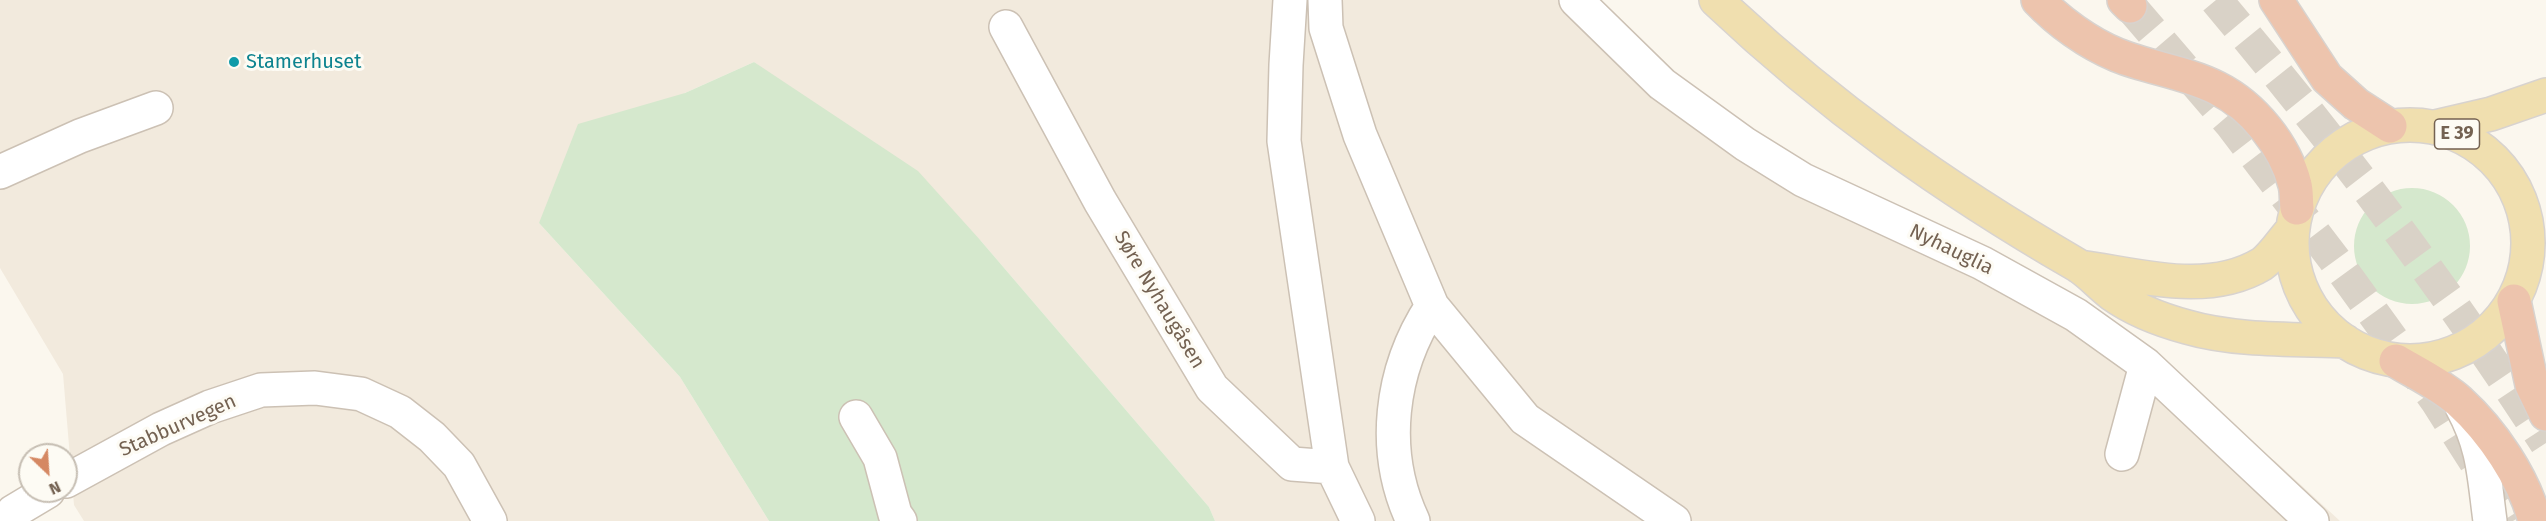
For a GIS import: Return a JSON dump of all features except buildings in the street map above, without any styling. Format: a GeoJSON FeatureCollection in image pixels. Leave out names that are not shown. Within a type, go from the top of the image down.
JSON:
{"type":"FeatureCollection","features":[{"type":"Feature","properties":{"kind":"highway","name":"E 39"},"geometry":{"type":"LineString","coordinates":[[2038,0],[2073,30],[2116,55],[2216,87],[2240,101],[2265,127],[2281,153],[2295,185],[2295,219]]}},
{"type":"Feature","properties":{"kind":"highway"},"geometry":{"type":"LineString","coordinates":[[2276,0],[2327,78],[2356,104],[2390,126]]}},
{"type":"Feature","properties":{"kind":"highway","name":"E 39"},"geometry":{"type":"LineString","coordinates":[[2514,301],[2532,385],[2546,414]]}},
{"type":"Feature","properties":{"kind":"highway","name":"E 39"},"geometry":{"type":"LineString","coordinates":[[2396,361],[2458,400],[2486,431],[2513,470],[2531,507],[2535,521]]}},
{"type":"Feature","properties":{"kind":"main road"},"geometry":{"type":"LineString","coordinates":[[1716,0],[1758,40],[1848,115],[1942,182],[2080,267],[2114,295],[2149,314],[2185,327],[2211,333],[2344,341]]}},
{"type":"Feature","properties":{"kind":"main road"},"geometry":{"type":"LineString","coordinates":[[2435,127],[2491,114],[2546,95]]}},
{"type":"Feature","properties":{"kind":"main road","name":"E 39"},"geometry":{"type":"LineString","coordinates":[[2413,124],[2435,127],[2461,135],[2484,149],[2503,169],[2518,192],[2526,218],[2529,245],[2514,301],[2497,323],[2476,341],[2451,354],[2424,360],[2396,361],[2369,354],[2344,341],[2324,324],[2307,302],[2297,277],[2292,250],[2295,219],[2310,178],[2332,154],[2359,136],[2390,126],[2413,124]]}},
{"type":"Feature","properties":{"kind":"main road"},"geometry":{"type":"LineString","coordinates":[[2529,245],[2546,215]]}},
{"type":"Feature","properties":{"kind":"main road"},"geometry":{"type":"LineString","coordinates":[[2080,267],[2152,280],[2202,281],[2234,277],[2264,263],[2295,219]]}},
{"type":"Feature","properties":{"kind":"street"},"geometry":{"type":"LineString","coordinates":[[1290,0],[1284,141],[1332,467],[1358,521]]}},
{"type":"Feature","properties":{"kind":"street"},"geometry":{"type":"LineString","coordinates":[[1325,0],[1326,28],[1360,135],[1432,306],[1525,419],[1674,521]]}},
{"type":"Feature","properties":{"kind":"street","name":"Nyhauglia"},"geometry":{"type":"LineString","coordinates":[[1576,0],[1662,84],[1745,144],[1803,180],[1992,269],[2076,315],[2146,365],[2312,521]]}},
{"type":"Feature","properties":{"kind":"street","name":"Søre Nyhaugåsen"},"geometry":{"type":"LineString","coordinates":[[1006,27],[1100,201],[1212,388],[1292,464],[1332,467]]}},
{"type":"Feature","properties":{"kind":"street"},"geometry":{"type":"LineString","coordinates":[[0,172],[80,136],[156,108]]}},
{"type":"Feature","properties":{"kind":"street"},"geometry":{"type":"LineString","coordinates":[[1413,521],[1403,501],[1398,474],[1392,428],[1393,407],[1411,347],[1432,306]]}},
{"type":"Feature","properties":{"kind":"street"},"geometry":{"type":"LineString","coordinates":[[2122,454],[2146,365]]}},
{"type":"Feature","properties":{"kind":"street","name":"Stabburvegen"},"geometry":{"type":"LineString","coordinates":[[78,474],[161,429],[210,407],[261,390],[315,388],[361,394],[400,412],[432,436],[459,465],[490,521]]}},
{"type":"Feature","properties":{"kind":"street"},"geometry":{"type":"LineString","coordinates":[[2458,400],[2475,430],[2483,462],[2490,521]]}},
{"type":"Feature","properties":{"kind":"street"},"geometry":{"type":"LineString","coordinates":[[856,417],[880,458],[900,521]]}},
{"type":"Feature","properties":{"kind":"shaded area"},"geometry":{"type":"Polygon","coordinates":[[[0,0],[1571,0],[1635,69],[2075,322],[2275,461],[2340,521],[1215,521],[1209,507],[981,241],[754,62],[685,93],[539,223],[680,377],[769,521],[84,521],[74,505],[74,503],[78,503],[78,443],[69,443],[63,374],[0,268],[0,0]]]}},
{"type":"Feature","properties":{"kind":"green space"},"geometry":{"type":"Polygon","coordinates":[[[754,62],[918,171],[1209,507],[1215,521],[769,521],[680,377],[539,223],[578,124],[685,93],[754,62]]]}},
{"type":"Feature","properties":{"kind":"green space"},"geometry":{"type":"Polygon","coordinates":[[[2412,188],[2434,192],[2453,205],[2466,224],[2470,246],[2466,268],[2453,287],[2434,300],[2412,304],[2390,300],[2371,287],[2358,268],[2354,246],[2358,224],[2371,205],[2390,192],[2412,188]]]}},
{"type":"Feature","properties":{"kind":"tunnel"},"geometry":{"type":"LineString","coordinates":[[2216,0],[2304,107],[2388,216],[2469,328],[2546,443]]}},
{"type":"Feature","properties":{"kind":"tunnel"},"geometry":{"type":"LineString","coordinates":[[2130,6],[2231,124],[2334,259],[2436,400],[2513,521]]}},
{"type":"Feature","properties":{"kind":"place","name":"Stamerhuset"},"geometry":{"type":"Point","coordinates":[234,62]}}]}
